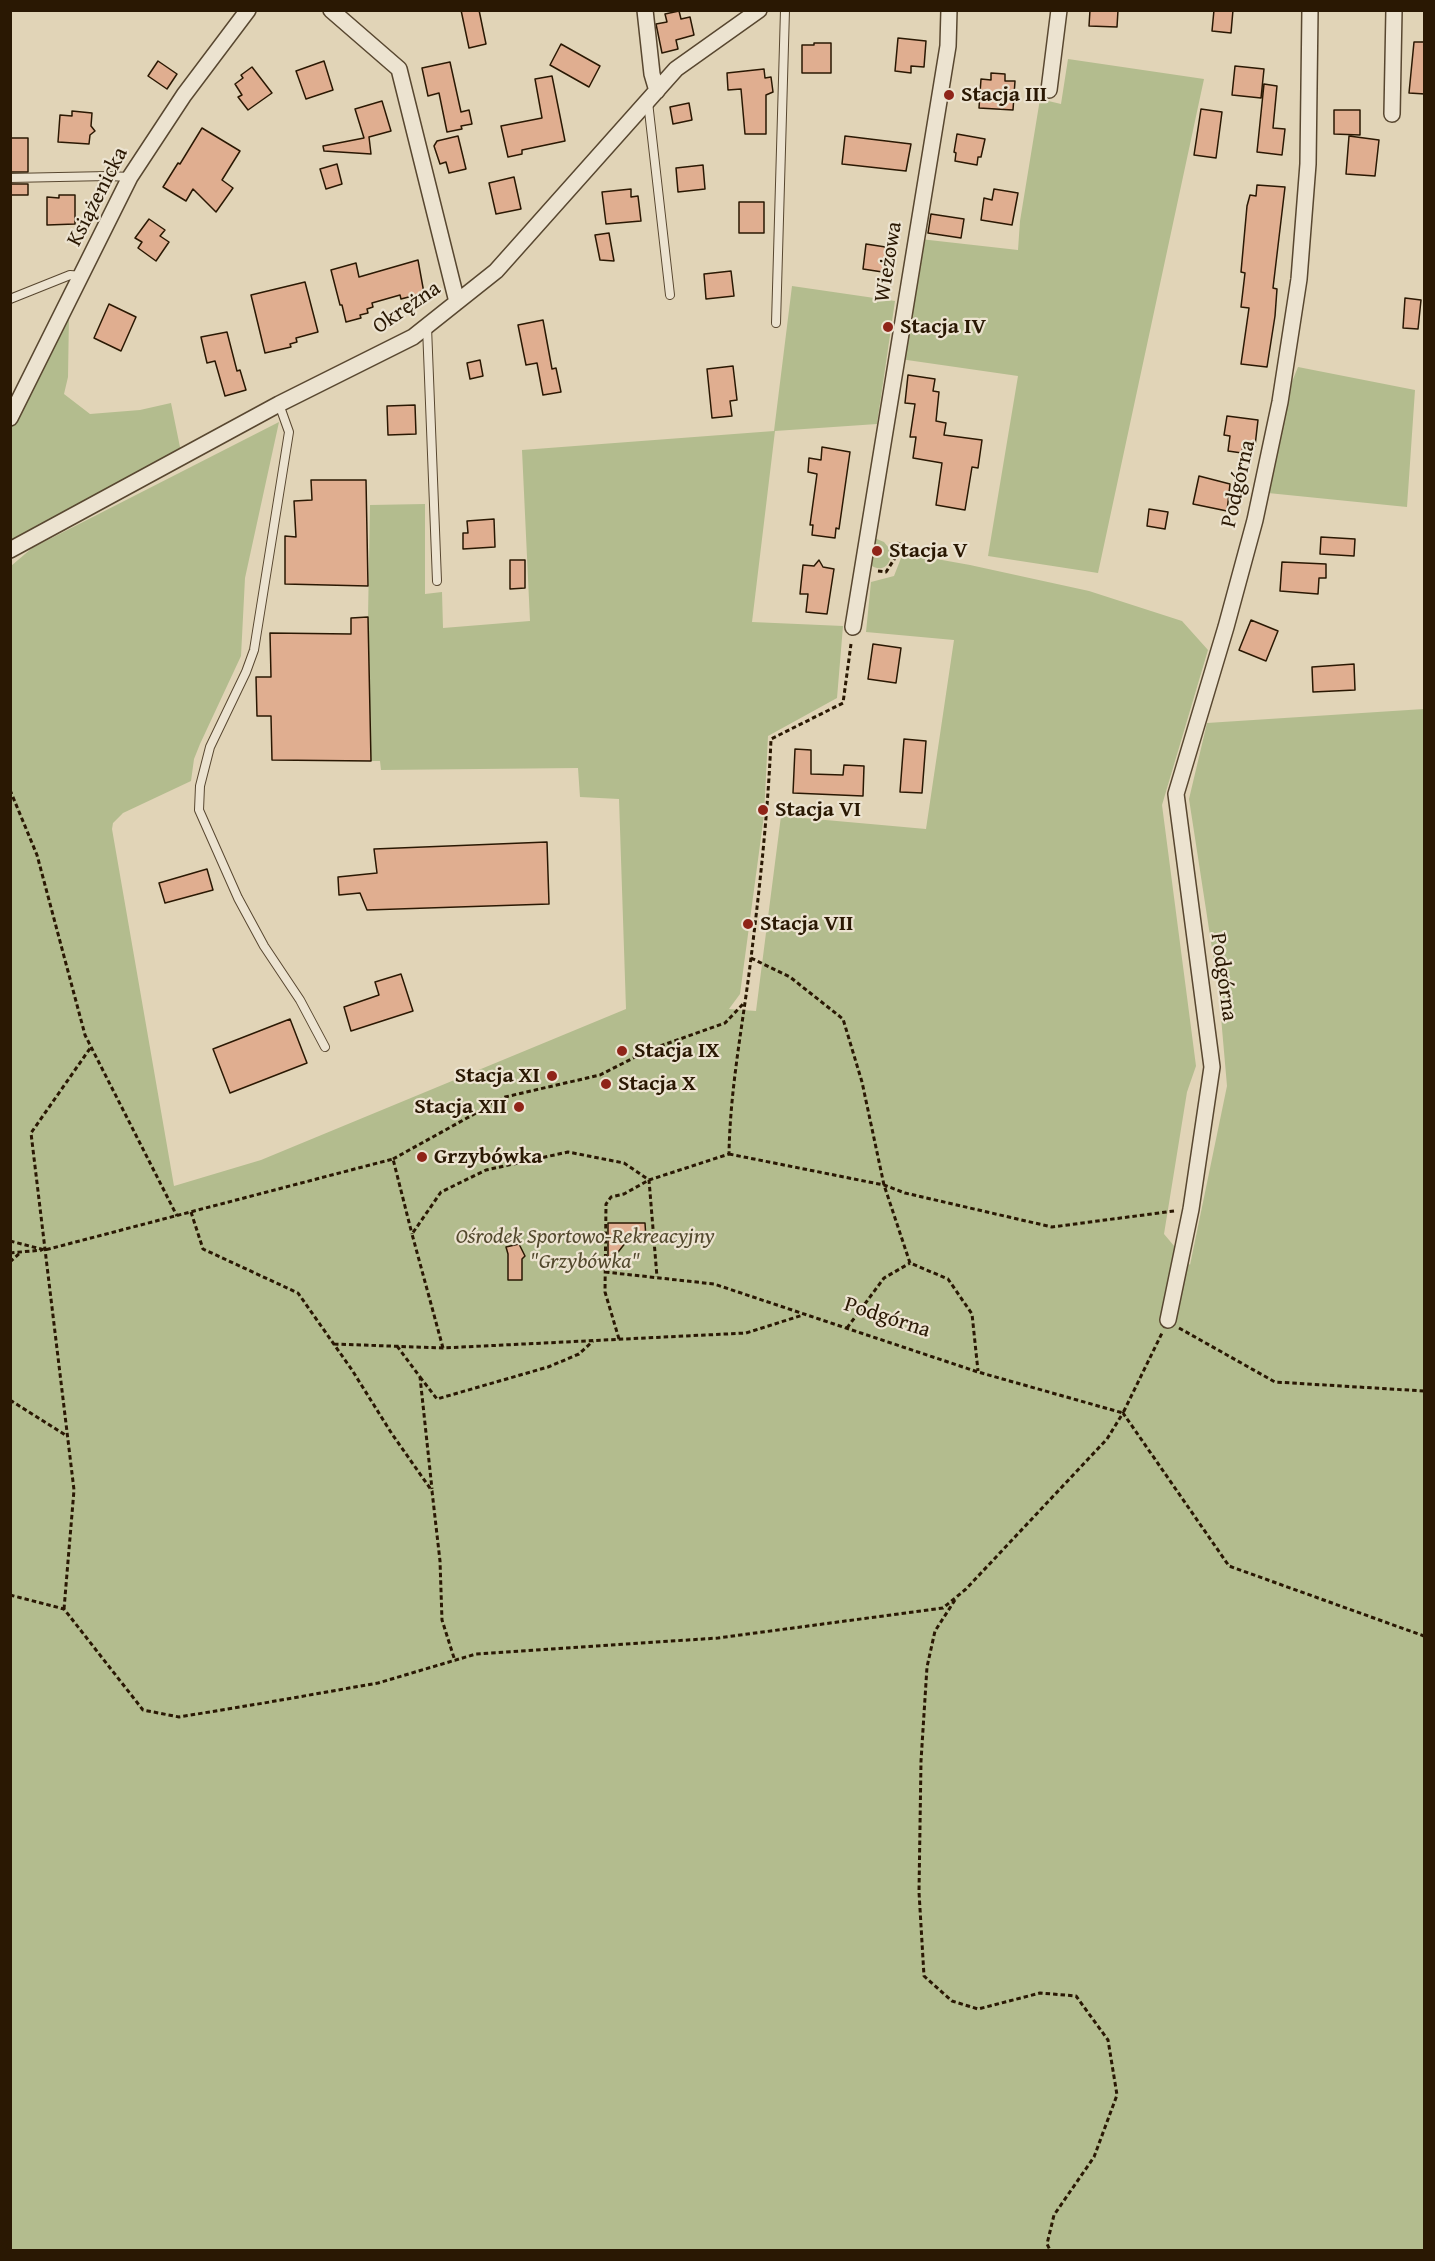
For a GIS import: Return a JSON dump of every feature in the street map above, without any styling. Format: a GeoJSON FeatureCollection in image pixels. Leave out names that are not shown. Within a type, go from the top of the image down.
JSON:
{"type":"FeatureCollection","features":[{"type":"Feature","properties":{"kind":"street","name":"Książenicka"},"geometry":{"type":"LineString","coordinates":[[10,418],[130,177],[184,95],[248,10]]}},
{"type":"Feature","properties":{"kind":"street"},"geometry":{"type":"LineString","coordinates":[[331,10],[399,69],[457,302]]}},
{"type":"Feature","properties":{"kind":"street"},"geometry":{"type":"LineString","coordinates":[[645,10],[652,96]]}},
{"type":"Feature","properties":{"kind":"street","name":"Okrężna"},"geometry":{"type":"LineString","coordinates":[[10,550],[279,404],[403,342],[427,326],[496,271],[676,69],[759,10]]}},
{"type":"Feature","properties":{"kind":"street","name":"Wieżowa"},"geometry":{"type":"LineString","coordinates":[[853,627],[948,46],[949,10]]}},
{"type":"Feature","properties":{"kind":"street"},"geometry":{"type":"LineString","coordinates":[[1049,90],[1059,10]]}},
{"type":"Feature","properties":{"kind":"street","name":"Podgórna"},"geometry":{"type":"LineString","coordinates":[[1168,1320],[1191,1209],[1212,1067],[1176,794],[1249,542],[1280,402],[1299,279],[1308,164],[1310,10]]}},
{"type":"Feature","properties":{"kind":"street"},"geometry":{"type":"LineString","coordinates":[[1392,114],[1394,10]]}},
{"type":"Feature","properties":{"kind":"lane"},"geometry":{"type":"LineString","coordinates":[[776,323],[785,10]]}},
{"type":"Feature","properties":{"kind":"lane"},"geometry":{"type":"LineString","coordinates":[[652,96],[670,296]]}},
{"type":"Feature","properties":{"kind":"lane"},"geometry":{"type":"LineString","coordinates":[[10,178],[130,177]]}},
{"type":"Feature","properties":{"kind":"lane"},"geometry":{"type":"LineString","coordinates":[[10,300],[70,275],[82,276]]}},
{"type":"Feature","properties":{"kind":"lane"},"geometry":{"type":"LineString","coordinates":[[427,326],[437,581]]}},
{"type":"Feature","properties":{"kind":"lane"},"geometry":{"type":"LineString","coordinates":[[279,404],[289,432],[254,650],[246,672],[210,747],[200,786],[199,810],[254,927],[300,1000],[325,1047]]}},
{"type":"Feature","properties":{"kind":"path"},"geometry":{"type":"LineString","coordinates":[[862,568],[886,572],[895,558],[899,542]]}},
{"type":"Feature","properties":{"kind":"path"},"geometry":{"type":"LineString","coordinates":[[729,1154],[730,1110],[751,958],[768,806],[771,739],[843,703],[853,627]]}},
{"type":"Feature","properties":{"kind":"path"},"geometry":{"type":"LineString","coordinates":[[10,790],[37,855],[85,1035],[177,1216]]}},
{"type":"Feature","properties":{"kind":"path"},"geometry":{"type":"LineString","coordinates":[[751,958],[790,977],[843,1019],[862,1082],[884,1185],[910,1263],[948,1279],[972,1314],[978,1372]]}},
{"type":"Feature","properties":{"kind":"path"},"geometry":{"type":"LineString","coordinates":[[10,1253],[45,1250],[393,1160],[505,1097],[600,1074],[649,1050],[725,1023],[745,1002]]}},
{"type":"Feature","properties":{"kind":"path"},"geometry":{"type":"LineString","coordinates":[[64,1609],[74,1490],[31,1133],[91,1047]]}},
{"type":"Feature","properties":{"kind":"path"},"geometry":{"type":"LineString","coordinates":[[412,1234],[441,1192],[486,1170],[568,1152],[624,1163],[649,1180]]}},
{"type":"Feature","properties":{"kind":"path"},"geometry":{"type":"LineString","coordinates":[[619,1339],[605,1292],[606,1204],[611,1197],[624,1194],[649,1180],[729,1154],[884,1185],[905,1193],[1052,1227],[1191,1209]]}},
{"type":"Feature","properties":{"kind":"path"},"geometry":{"type":"LineString","coordinates":[[393,1160],[442,1348]]}},
{"type":"Feature","properties":{"kind":"path"},"geometry":{"type":"LineString","coordinates":[[649,1180],[657,1278]]}},
{"type":"Feature","properties":{"kind":"path"},"geometry":{"type":"LineString","coordinates":[[191,1212],[203,1249],[298,1293],[432,1491]]}},
{"type":"Feature","properties":{"kind":"path"},"geometry":{"type":"LineString","coordinates":[[10,1241],[45,1250]]}},
{"type":"Feature","properties":{"kind":"path"},"geometry":{"type":"LineString","coordinates":[[10,1262],[21,1252]]}},
{"type":"Feature","properties":{"kind":"path"},"geometry":{"type":"LineString","coordinates":[[847,1328],[884,1278],[910,1263]]}},
{"type":"Feature","properties":{"kind":"path","name":"Podgórna"},"geometry":{"type":"LineString","coordinates":[[605,1272],[714,1284],[978,1372],[1123,1413]]}},
{"type":"Feature","properties":{"kind":"path"},"geometry":{"type":"LineString","coordinates":[[334,1344],[442,1348],[746,1333],[805,1314]]}},
{"type":"Feature","properties":{"kind":"path"},"geometry":{"type":"LineString","coordinates":[[10,1594],[64,1609],[143,1710],[179,1717],[378,1683],[476,1654],[718,1638],[943,1608],[958,1596],[1107,1439],[1123,1413],[1168,1320],[1275,1382],[1425,1391]]}},
{"type":"Feature","properties":{"kind":"path"},"geometry":{"type":"LineString","coordinates":[[397,1346],[436,1399],[548,1367],[579,1354],[594,1340]]}},
{"type":"Feature","properties":{"kind":"path"},"geometry":{"type":"LineString","coordinates":[[420,1377],[440,1561],[442,1620],[455,1661]]}},
{"type":"Feature","properties":{"kind":"path"},"geometry":{"type":"LineString","coordinates":[[10,1400],[68,1436]]}},
{"type":"Feature","properties":{"kind":"path"},"geometry":{"type":"LineString","coordinates":[[1123,1413],[1229,1566],[1425,1636]]}},
{"type":"Feature","properties":{"kind":"path"},"geometry":{"type":"LineString","coordinates":[[958,1596],[935,1632],[927,1666],[921,1761],[919,1892],[924,1976],[952,2001],[978,2009],[1040,1993],[1076,1996],[1108,2040],[1117,2095],[1094,2157],[1054,2215],[1047,2244],[1050,2250]]}},
{"type":"Feature","properties":{"kind":"green space"},"geometry":{"type":"Polygon","coordinates":[[[1068,59],[1204,79],[1098,573],[988,556],[1018,376],[900,359],[920,239],[1018,250],[1020,221],[1040,99],[1061,104],[1068,59]]]}},
{"type":"Feature","properties":{"kind":"green space","name":"Ośrodek Sportowo-Rekreacyjny \"Grzybówka\""},"geometry":{"type":"Polygon","coordinates":[[[792,286],[895,301],[877,424],[775,431],[752,622],[843,626],[837,698],[768,736],[764,815],[740,994],[729,1009],[756,1011],[781,816],[926,829],[954,640],[866,632],[871,582],[894,576],[903,553],[1089,591],[1182,621],[1208,650],[1162,805],[1196,1066],[1187,1092],[1164,1234],[1190,1265],[1227,1086],[1219,994],[1189,799],[1207,723],[1424,709],[1424,2250],[11,2250],[11,566],[32,548],[279,422],[245,578],[241,656],[194,759],[191,781],[123,813],[113,823],[112,829],[174,1186],[261,1160],[626,1009],[619,799],[580,797],[578,768],[381,770],[380,761],[371,761],[368,617],[370,505],[425,504],[425,594],[442,592],[443,628],[530,621],[522,450],[774,431],[792,286]]]}},
{"type":"Feature","properties":{"kind":"green space"},"geometry":{"type":"Polygon","coordinates":[[[69,315],[68,377],[64,394],[90,414],[140,410],[171,403],[181,452],[11,541],[11,427],[69,315]]]}},
{"type":"Feature","properties":{"kind":"green space"},"geometry":{"type":"Polygon","coordinates":[[[1298,367],[1415,390],[1407,507],[1268,493],[1287,394],[1298,367]]]}},
{"type":"Feature","properties":{"kind":"green space"},"geometry":{"type":"Polygon","coordinates":[[[872,537],[884,542],[892,552],[889,562],[884,567],[877,568],[868,564],[872,537]]]}},
{"type":"Feature","properties":{"kind":"building"},"geometry":{"type":"Polygon","coordinates":[[[461,10],[479,10],[486,44],[469,48],[461,10]]]}},
{"type":"Feature","properties":{"kind":"building"},"geometry":{"type":"Polygon","coordinates":[[[1090,10],[1118,10],[1117,27],[1089,26],[1090,10]]]}},
{"type":"Feature","properties":{"kind":"building"},"geometry":{"type":"Polygon","coordinates":[[[1214,10],[1233,10],[1231,33],[1212,31],[1214,10]]]}},
{"type":"Feature","properties":{"kind":"building"},"geometry":{"type":"Polygon","coordinates":[[[679,11],[681,19],[690,17],[694,35],[676,40],[678,49],[662,53],[656,24],[667,22],[665,14],[679,11]]]}},
{"type":"Feature","properties":{"kind":"building"},"geometry":{"type":"Polygon","coordinates":[[[898,38],[926,41],[924,67],[911,66],[911,73],[895,71],[898,38]]]}},
{"type":"Feature","properties":{"kind":"building"},"geometry":{"type":"Polygon","coordinates":[[[1414,42],[1425,42],[1425,94],[1409,93],[1414,42]]]}},
{"type":"Feature","properties":{"kind":"building"},"geometry":{"type":"Polygon","coordinates":[[[814,43],[831,43],[831,73],[802,73],[802,45],[814,45],[814,43]]]}},
{"type":"Feature","properties":{"kind":"building"},"geometry":{"type":"Polygon","coordinates":[[[561,44],[600,66],[589,87],[550,65],[561,44]]]}},
{"type":"Feature","properties":{"kind":"building"},"geometry":{"type":"Polygon","coordinates":[[[158,61],[177,74],[167,89],[148,76],[158,61]]]}},
{"type":"Feature","properties":{"kind":"building"},"geometry":{"type":"Polygon","coordinates":[[[324,61],[333,90],[306,99],[296,71],[324,61]]]}},
{"type":"Feature","properties":{"kind":"building"},"geometry":{"type":"Polygon","coordinates":[[[450,62],[461,112],[469,110],[472,124],[447,132],[439,93],[428,96],[422,68],[450,62]]]}},
{"type":"Feature","properties":{"kind":"building"},"geometry":{"type":"Polygon","coordinates":[[[1235,66],[1264,69],[1261,98],[1232,95],[1235,66]]]}},
{"type":"Feature","properties":{"kind":"building"},"geometry":{"type":"Polygon","coordinates":[[[252,67],[272,93],[248,110],[238,97],[242,95],[235,84],[243,78],[241,75],[252,67]]]}},
{"type":"Feature","properties":{"kind":"building"},"geometry":{"type":"Polygon","coordinates":[[[764,69],[765,78],[771,77],[773,92],[766,95],[766,134],[745,134],[741,89],[728,90],[727,73],[764,69]]]}},
{"type":"Feature","properties":{"kind":"building"},"geometry":{"type":"Polygon","coordinates":[[[991,73],[1005,74],[1005,81],[1015,81],[1013,110],[979,108],[981,79],[991,80],[991,73]]]}},
{"type":"Feature","properties":{"kind":"building"},"geometry":{"type":"Polygon","coordinates":[[[552,76],[565,141],[522,150],[522,154],[508,157],[501,126],[542,118],[535,79],[552,76]]]}},
{"type":"Feature","properties":{"kind":"building"},"geometry":{"type":"Polygon","coordinates":[[[1264,84],[1277,86],[1273,128],[1285,129],[1282,155],[1257,152],[1264,84]]]}},
{"type":"Feature","properties":{"kind":"building"},"geometry":{"type":"Polygon","coordinates":[[[382,101],[391,131],[369,137],[371,154],[324,151],[323,146],[364,138],[355,109],[382,101]]]}},
{"type":"Feature","properties":{"kind":"building"},"geometry":{"type":"Polygon","coordinates":[[[689,103],[692,120],[673,124],[670,107],[689,103]]]}},
{"type":"Feature","properties":{"kind":"building"},"geometry":{"type":"Polygon","coordinates":[[[1201,109],[1222,112],[1216,158],[1194,155],[1201,109]]]}},
{"type":"Feature","properties":{"kind":"building"},"geometry":{"type":"Polygon","coordinates":[[[1334,110],[1360,110],[1360,135],[1334,134],[1334,110]]]}},
{"type":"Feature","properties":{"kind":"building"},"geometry":{"type":"Polygon","coordinates":[[[72,111],[92,113],[91,126],[95,131],[90,135],[89,144],[58,142],[60,115],[72,116],[72,111]]]}},
{"type":"Feature","properties":{"kind":"building"},"geometry":{"type":"Polygon","coordinates":[[[202,128],[240,151],[222,180],[233,188],[216,212],[193,189],[186,201],[163,187],[202,128]]]}},
{"type":"Feature","properties":{"kind":"building"},"geometry":{"type":"Polygon","coordinates":[[[957,134],[985,139],[977,165],[955,161],[957,134]]]}},
{"type":"Feature","properties":{"kind":"building"},"geometry":{"type":"Polygon","coordinates":[[[458,136],[466,169],[449,173],[446,162],[440,164],[434,146],[437,141],[458,136]]]}},
{"type":"Feature","properties":{"kind":"building"},"geometry":{"type":"Polygon","coordinates":[[[845,136],[911,144],[906,171],[842,164],[845,136]]]}},
{"type":"Feature","properties":{"kind":"building"},"geometry":{"type":"Polygon","coordinates":[[[1349,136],[1379,140],[1375,176],[1346,174],[1349,136]]]}},
{"type":"Feature","properties":{"kind":"building"},"geometry":{"type":"Polygon","coordinates":[[[10,138],[28,138],[28,172],[10,172],[10,138]]]}},
{"type":"Feature","properties":{"kind":"building"},"geometry":{"type":"Polygon","coordinates":[[[337,164],[342,184],[326,189],[320,169],[337,164]]]}},
{"type":"Feature","properties":{"kind":"building"},"geometry":{"type":"Polygon","coordinates":[[[703,165],[705,189],[678,192],[676,168],[703,165]]]}},
{"type":"Feature","properties":{"kind":"building"},"geometry":{"type":"Polygon","coordinates":[[[514,177],[521,209],[496,214],[489,183],[514,177]]]}},
{"type":"Feature","properties":{"kind":"building"},"geometry":{"type":"Polygon","coordinates":[[[10,184],[28,184],[28,195],[10,195],[10,184]]]}},
{"type":"Feature","properties":{"kind":"building"},"geometry":{"type":"Polygon","coordinates":[[[1257,185],[1285,187],[1273,288],[1277,289],[1275,316],[1267,367],[1241,364],[1249,308],[1241,307],[1245,273],[1241,272],[1247,206],[1250,195],[1256,196],[1257,185]]]}},
{"type":"Feature","properties":{"kind":"building"},"geometry":{"type":"Polygon","coordinates":[[[631,189],[631,197],[638,196],[641,221],[606,224],[602,192],[631,189]]]}},
{"type":"Feature","properties":{"kind":"building"},"geometry":{"type":"Polygon","coordinates":[[[994,189],[1018,193],[1012,225],[981,220],[984,198],[992,200],[994,189]]]}},
{"type":"Feature","properties":{"kind":"building"},"geometry":{"type":"Polygon","coordinates":[[[59,195],[75,195],[75,224],[47,225],[47,197],[59,198],[59,195]]]}},
{"type":"Feature","properties":{"kind":"building"},"geometry":{"type":"Polygon","coordinates":[[[739,202],[764,202],[764,233],[739,233],[739,202]]]}},
{"type":"Feature","properties":{"kind":"building"},"geometry":{"type":"Polygon","coordinates":[[[931,214],[964,219],[961,238],[928,233],[931,214]]]}},
{"type":"Feature","properties":{"kind":"building"},"geometry":{"type":"Polygon","coordinates":[[[149,219],[165,230],[160,236],[169,242],[156,261],[138,248],[142,242],[135,238],[149,219]]]}},
{"type":"Feature","properties":{"kind":"building"},"geometry":{"type":"Polygon","coordinates":[[[609,233],[614,261],[600,260],[595,235],[609,233]]]}},
{"type":"Feature","properties":{"kind":"building"},"geometry":{"type":"Polygon","coordinates":[[[866,244],[892,248],[889,273],[863,269],[866,244]]]}},
{"type":"Feature","properties":{"kind":"building"},"geometry":{"type":"Polygon","coordinates":[[[418,260],[424,293],[401,299],[400,295],[372,303],[373,307],[367,309],[368,313],[360,315],[361,318],[346,322],[331,270],[356,263],[359,277],[418,260]]]}},
{"type":"Feature","properties":{"kind":"building"},"geometry":{"type":"Polygon","coordinates":[[[731,271],[734,296],[706,299],[704,274],[731,271]]]}},
{"type":"Feature","properties":{"kind":"building"},"geometry":{"type":"Polygon","coordinates":[[[305,282],[318,332],[296,338],[297,342],[290,344],[291,347],[265,353],[251,295],[305,282]]]}},
{"type":"Feature","properties":{"kind":"building"},"geometry":{"type":"Polygon","coordinates":[[[1405,298],[1421,300],[1418,329],[1403,328],[1405,298]]]}},
{"type":"Feature","properties":{"kind":"building"},"geometry":{"type":"Polygon","coordinates":[[[109,304],[136,317],[121,351],[94,338],[109,304]]]}},
{"type":"Feature","properties":{"kind":"building"},"geometry":{"type":"Polygon","coordinates":[[[543,320],[552,369],[556,368],[561,392],[543,395],[537,363],[526,365],[518,325],[543,320]]]}},
{"type":"Feature","properties":{"kind":"building"},"geometry":{"type":"Polygon","coordinates":[[[227,332],[237,371],[240,370],[246,390],[225,396],[215,361],[207,363],[201,337],[227,332]]]}},
{"type":"Feature","properties":{"kind":"building"},"geometry":{"type":"Polygon","coordinates":[[[480,360],[483,376],[470,379],[467,363],[480,360]]]}},
{"type":"Feature","properties":{"kind":"building"},"geometry":{"type":"Polygon","coordinates":[[[733,366],[737,400],[730,401],[732,416],[712,418],[707,369],[733,366]]]}},
{"type":"Feature","properties":{"kind":"building"},"geometry":{"type":"Polygon","coordinates":[[[908,375],[935,379],[933,391],[939,392],[936,421],[946,423],[944,435],[982,440],[978,468],[972,467],[965,510],[936,505],[942,463],[913,458],[916,437],[910,437],[915,404],[905,403],[908,375]]]}},
{"type":"Feature","properties":{"kind":"building"},"geometry":{"type":"Polygon","coordinates":[[[415,405],[416,434],[388,435],[387,406],[415,405]]]}},
{"type":"Feature","properties":{"kind":"building"},"geometry":{"type":"Polygon","coordinates":[[[1227,416],[1258,420],[1255,446],[1243,444],[1242,453],[1228,451],[1230,436],[1224,435],[1227,416]]]}},
{"type":"Feature","properties":{"kind":"building"},"geometry":{"type":"Polygon","coordinates":[[[822,447],[850,452],[839,529],[836,528],[835,538],[812,535],[813,525],[810,525],[817,474],[808,472],[809,458],[821,460],[822,447]]]}},
{"type":"Feature","properties":{"kind":"building"},"geometry":{"type":"Polygon","coordinates":[[[1199,476],[1230,484],[1227,511],[1193,504],[1199,476]]]}},
{"type":"Feature","properties":{"kind":"building"},"geometry":{"type":"Polygon","coordinates":[[[311,480],[366,480],[368,586],[285,584],[285,536],[296,537],[294,501],[312,500],[311,480]]]}},
{"type":"Feature","properties":{"kind":"building"},"geometry":{"type":"Polygon","coordinates":[[[1149,509],[1168,512],[1165,529],[1147,526],[1149,509]]]}},
{"type":"Feature","properties":{"kind":"building"},"geometry":{"type":"Polygon","coordinates":[[[494,519],[495,547],[463,549],[463,533],[468,533],[467,521],[494,519]]]}},
{"type":"Feature","properties":{"kind":"building"},"geometry":{"type":"Polygon","coordinates":[[[1321,537],[1355,539],[1354,556],[1320,554],[1321,537]]]}},
{"type":"Feature","properties":{"kind":"building"},"geometry":{"type":"Polygon","coordinates":[[[510,560],[525,560],[525,588],[510,589],[510,560]]]}},
{"type":"Feature","properties":{"kind":"building"},"geometry":{"type":"Polygon","coordinates":[[[819,560],[823,567],[834,569],[827,614],[806,612],[808,594],[800,594],[803,565],[814,566],[819,560]]]}},
{"type":"Feature","properties":{"kind":"building"},"geometry":{"type":"Polygon","coordinates":[[[1282,562],[1326,564],[1326,578],[1319,578],[1318,594],[1280,591],[1282,562]]]}},
{"type":"Feature","properties":{"kind":"building"},"geometry":{"type":"Polygon","coordinates":[[[368,617],[371,761],[272,760],[271,716],[257,716],[256,677],[271,677],[270,633],[351,634],[351,618],[368,617]]]}},
{"type":"Feature","properties":{"kind":"building"},"geometry":{"type":"Polygon","coordinates":[[[1251,620],[1278,631],[1266,661],[1239,650],[1251,620]]]}},
{"type":"Feature","properties":{"kind":"building"},"geometry":{"type":"Polygon","coordinates":[[[873,644],[901,648],[896,683],[868,679],[873,644]]]}},
{"type":"Feature","properties":{"kind":"building"},"geometry":{"type":"Polygon","coordinates":[[[1354,664],[1355,690],[1313,692],[1312,667],[1354,664]]]}},
{"type":"Feature","properties":{"kind":"building"},"geometry":{"type":"Polygon","coordinates":[[[904,739],[926,741],[922,793],[900,792],[904,739]]]}},
{"type":"Feature","properties":{"kind":"building"},"geometry":{"type":"Polygon","coordinates":[[[795,749],[811,750],[811,774],[843,775],[844,765],[864,766],[863,796],[793,793],[795,749]]]}},
{"type":"Feature","properties":{"kind":"building"},"geometry":{"type":"Polygon","coordinates":[[[547,842],[549,904],[367,910],[360,893],[339,895],[338,877],[377,873],[374,849],[547,842]]]}},
{"type":"Feature","properties":{"kind":"building"},"geometry":{"type":"Polygon","coordinates":[[[207,869],[213,890],[165,903],[159,883],[207,869]]]}},
{"type":"Feature","properties":{"kind":"building"},"geometry":{"type":"Polygon","coordinates":[[[401,974],[413,1011],[351,1031],[344,1007],[379,995],[375,982],[401,974]]]}},
{"type":"Feature","properties":{"kind":"building"},"geometry":{"type":"Polygon","coordinates":[[[290,1019],[307,1063],[230,1093],[213,1049],[290,1019]]]}},
{"type":"Feature","properties":{"kind":"building"},"geometry":{"type":"Polygon","coordinates":[[[608,1223],[645,1223],[646,1239],[626,1242],[608,1265],[608,1223]]]}},
{"type":"Feature","properties":{"kind":"building"},"geometry":{"type":"Polygon","coordinates":[[[519,1244],[525,1256],[522,1259],[522,1280],[508,1280],[506,1247],[519,1244]]]}},
{"type":"Feature","properties":{"kind":"place","name":"Stacja III"},"geometry":{"type":"Point","coordinates":[949,95]}},
{"type":"Feature","properties":{"kind":"place","name":"Stacja IV"},"geometry":{"type":"Point","coordinates":[888,327]}},
{"type":"Feature","properties":{"kind":"place","name":"Stacja V"},"geometry":{"type":"Point","coordinates":[877,551]}},
{"type":"Feature","properties":{"kind":"place","name":"Stacja VI"},"geometry":{"type":"Point","coordinates":[763,810]}},
{"type":"Feature","properties":{"kind":"place","name":"Stacja VII"},"geometry":{"type":"Point","coordinates":[748,924]}},
{"type":"Feature","properties":{"kind":"place","name":"Stacja IX"},"geometry":{"type":"Point","coordinates":[622,1051]}},
{"type":"Feature","properties":{"kind":"place","name":"Stacja XI"},"geometry":{"type":"Point","coordinates":[552,1076]}},
{"type":"Feature","properties":{"kind":"place","name":"Stacja X"},"geometry":{"type":"Point","coordinates":[606,1084]}},
{"type":"Feature","properties":{"kind":"place","name":"Stacja XII"},"geometry":{"type":"Point","coordinates":[519,1107]}},
{"type":"Feature","properties":{"kind":"place","name":"Grzybówka"},"geometry":{"type":"Point","coordinates":[422,1157]}}]}
